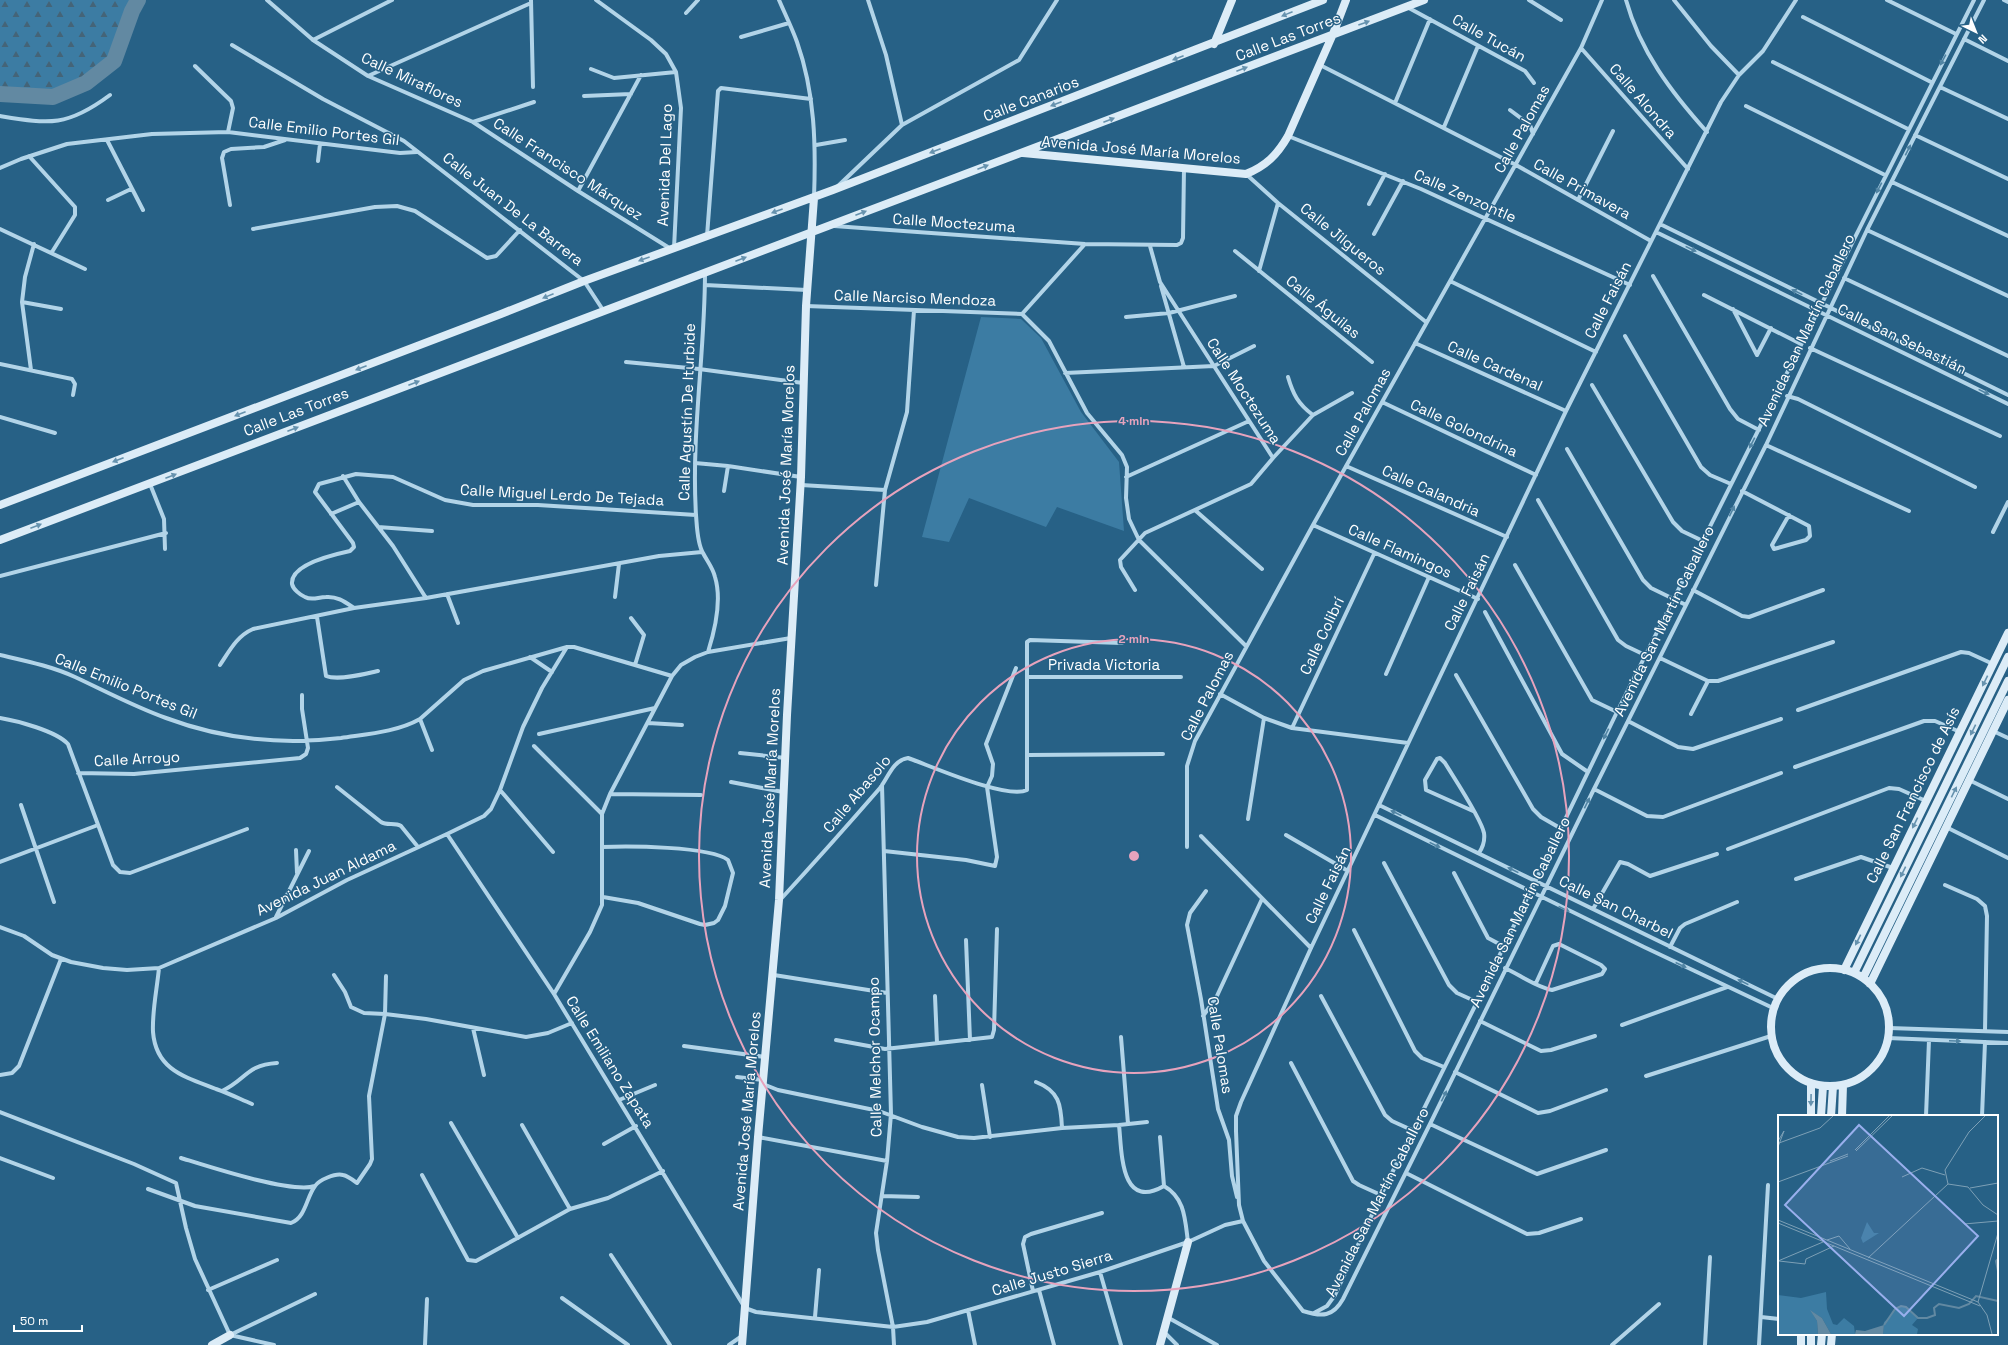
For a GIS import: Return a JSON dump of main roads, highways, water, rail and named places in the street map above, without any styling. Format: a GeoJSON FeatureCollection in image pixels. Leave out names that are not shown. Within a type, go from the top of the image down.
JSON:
{"type":"FeatureCollection","features":[{"type":"Feature","properties":{"kind":"main road"},"geometry":{"type":"LineString","coordinates":[[1214,44],[1232,0]]}},
{"type":"Feature","properties":{"kind":"main road","name":"Calle Las Torres"},"geometry":{"type":"LineString","coordinates":[[1214,44],[1323,0]]}},
{"type":"Feature","properties":{"kind":"main road","name":"Avenida José María Morelos"},"geometry":{"type":"LineString","coordinates":[[1020,153],[1246,174],[1258,169],[1270,160],[1280,149],[1288,136],[1333,34],[1346,0]]}},
{"type":"Feature","properties":{"kind":"main road","name":"Calle Las Torres"},"geometry":{"type":"LineString","coordinates":[[1020,153],[1424,0]]}},
{"type":"Feature","properties":{"kind":"main road","name":"Calle Canarios"},"geometry":{"type":"LineString","coordinates":[[707,236],[814,198],[1214,44]]}},
{"type":"Feature","properties":{"kind":"main road"},"geometry":{"type":"LineString","coordinates":[[811,232],[1020,153]]}},
{"type":"Feature","properties":{"kind":"main road","name":"Avenida José María Morelos"},"geometry":{"type":"LineString","coordinates":[[742,1345],[762,1082],[774,975],[779,900],[800,481],[806,306],[814,198]]}},
{"type":"Feature","properties":{"kind":"main road","name":"Calle Las Torres"},"geometry":{"type":"LineString","coordinates":[[0,540],[811,232]]}},
{"type":"Feature","properties":{"kind":"main road","name":"Calle Juan De La Barrera"},"geometry":{"type":"LineString","coordinates":[[584,281],[707,236]]}},
{"type":"Feature","properties":{"kind":"main road","name":"Calle Las Torres"},"geometry":{"type":"LineString","coordinates":[[0,505],[584,281]]}},
{"type":"Feature","properties":{"kind":"main road","name":"Calle San Francisco de Asís"},"geometry":{"type":"LineString","coordinates":[[1844,970],[2008,633]]}},
{"type":"Feature","properties":{"kind":"main road","name":"Calle San Francisco de Asís"},"geometry":{"type":"LineString","coordinates":[[1854,973],[2008,658]]}},
{"type":"Feature","properties":{"kind":"main road"},"geometry":{"type":"LineString","coordinates":[[1863,978],[2008,681]]}},
{"type":"Feature","properties":{"kind":"main road"},"geometry":{"type":"LineString","coordinates":[[1870,984],[2008,700]]}},
{"type":"Feature","properties":{"kind":"main road"},"geometry":{"type":"LineString","coordinates":[[1824,968],[1844,970],[1854,973],[1870,984],[1884,1004],[1889,1028],[1888,1038],[1880,1059],[1864,1076],[1843,1085],[1823,1086],[1811,1084],[1793,1074],[1778,1057],[1771,1036],[1770,1022],[1773,1008],[1790,984],[1806,973],[1824,968]]}},
{"type":"Feature","properties":{"kind":"main road"},"geometry":{"type":"LineString","coordinates":[[1811,1084],[1811,1115]]}},
{"type":"Feature","properties":{"kind":"main road"},"geometry":{"type":"LineString","coordinates":[[1842,1115],[1843,1085]]}},
{"type":"Feature","properties":{"kind":"main road"},"geometry":{"type":"LineString","coordinates":[[1821,1115],[1823,1086]]}},
{"type":"Feature","properties":{"kind":"main road"},"geometry":{"type":"LineString","coordinates":[[1831,1115],[1832,1086]]}},
{"type":"Feature","properties":{"kind":"main road"},"geometry":{"type":"LineString","coordinates":[[1160,1345],[1188,1242]]}},
{"type":"Feature","properties":{"kind":"main road"},"geometry":{"type":"LineString","coordinates":[[212,1345],[230,1335]]}},
{"type":"Feature","properties":{"kind":"main road"},"geometry":{"type":"LineString","coordinates":[[1821,1345],[1822,1335]]}},
{"type":"Feature","properties":{"kind":"main road"},"geometry":{"type":"LineString","coordinates":[[1831,1345],[1832,1335]]}},
{"type":"Feature","properties":{"kind":"waterway"},"geometry":{"type":"LineString","coordinates":[[0,94],[53,97],[86,83],[114,61],[132,11],[138,0]]}}]}
